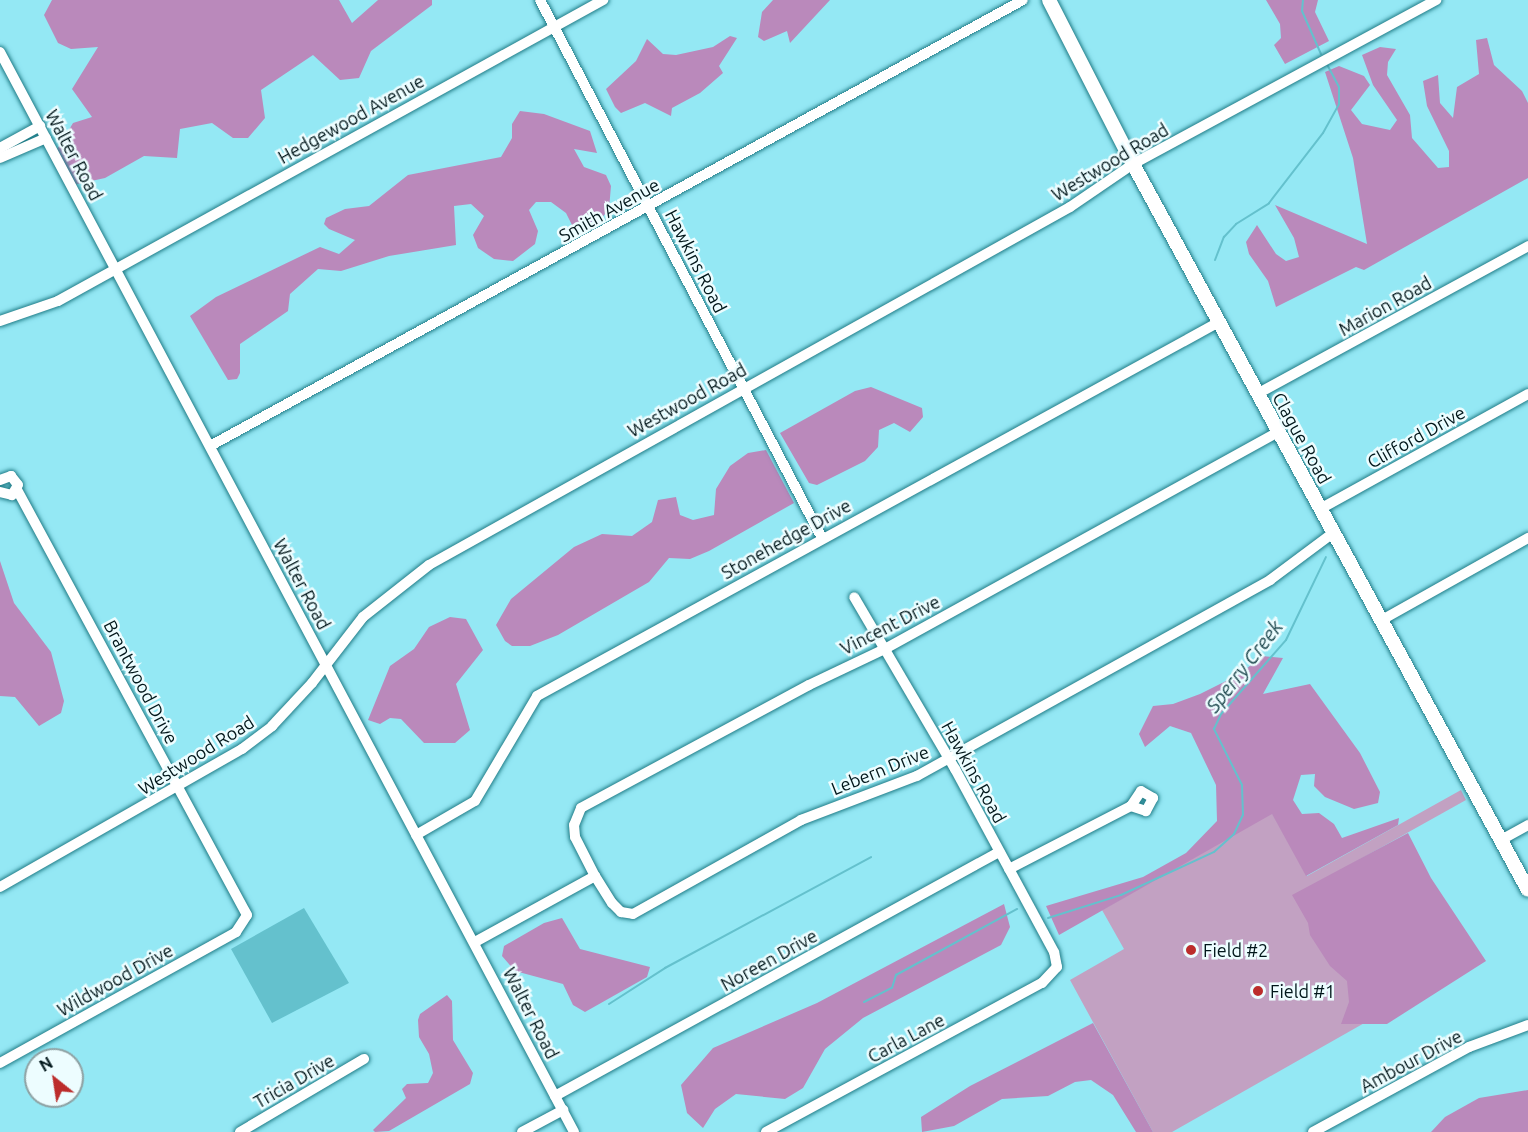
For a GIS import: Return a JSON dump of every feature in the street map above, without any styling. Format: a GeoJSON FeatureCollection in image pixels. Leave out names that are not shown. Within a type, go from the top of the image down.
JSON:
{"type":"FeatureCollection","features":[{"type":"Feature","properties":{"kind":"main road","name":"Clague Road"},"geometry":{"type":"LineString","coordinates":[[1049,0],[1133,164],[1528,890]]}},
{"type":"Feature","properties":{"kind":"street","name":"Hawkins Road"},"geometry":{"type":"LineString","coordinates":[[540,0],[822,538]]}},
{"type":"Feature","properties":{"kind":"street","name":"Hedgewood Avenue"},"geometry":{"type":"LineString","coordinates":[[0,321],[58,302],[603,0]]}},
{"type":"Feature","properties":{"kind":"street","name":"Smith Avenue"},"geometry":{"type":"LineString","coordinates":[[210,446],[650,207],[1023,0]]}},
{"type":"Feature","properties":{"kind":"street","name":"Westwood Road"},"geometry":{"type":"LineString","coordinates":[[0,888],[179,788],[272,726],[363,617],[429,565],[743,387],[1070,207],[1133,164],[1436,0]]}},
{"type":"Feature","properties":{"kind":"street","name":"Walter Road"},"geometry":{"type":"LineString","coordinates":[[0,52],[416,835],[476,942],[574,1132]]}},
{"type":"Feature","properties":{"kind":"street"},"geometry":{"type":"LineString","coordinates":[[0,148],[40,126]]}},
{"type":"Feature","properties":{"kind":"street"},"geometry":{"type":"LineString","coordinates":[[0,158],[46,138]]}},
{"type":"Feature","properties":{"kind":"street","name":"Marion Road"},"geometry":{"type":"LineString","coordinates":[[1257,394],[1528,246]]}},
{"type":"Feature","properties":{"kind":"street","name":"Stonehedge Drive"},"geometry":{"type":"LineString","coordinates":[[416,835],[475,801],[537,696],[1219,322]]}},
{"type":"Feature","properties":{"kind":"street","name":"Clifford Drive"},"geometry":{"type":"LineString","coordinates":[[1320,509],[1528,394]]}},
{"type":"Feature","properties":{"kind":"street","name":"Vincent Drive"},"geometry":{"type":"LineString","coordinates":[[596,876],[576,837],[574,825],[581,808],[809,685],[887,648],[1278,432]]}},
{"type":"Feature","properties":{"kind":"street"},"geometry":{"type":"LineString","coordinates":[[0,480],[13,477],[17,490],[12,495],[0,492]]}},
{"type":"Feature","properties":{"kind":"street","name":"Brantwood Drive"},"geometry":{"type":"LineString","coordinates":[[17,490],[242,904],[247,915],[245,924]]}},
{"type":"Feature","properties":{"kind":"street","name":"Lebern Drive"},"geometry":{"type":"LineString","coordinates":[[596,876],[612,903],[621,912],[633,914],[801,820],[917,776],[949,759],[1270,580],[1333,533]]}},
{"type":"Feature","properties":{"kind":"street"},"geometry":{"type":"LineString","coordinates":[[1380,621],[1528,538]]}},
{"type":"Feature","properties":{"kind":"street","name":"Hawkins Road"},"geometry":{"type":"LineString","coordinates":[[854,597],[887,648],[949,759],[1054,952],[1057,967]]}},
{"type":"Feature","properties":{"kind":"street"},"geometry":{"type":"LineString","coordinates":[[1009,870],[1131,806]]}},
{"type":"Feature","properties":{"kind":"street"},"geometry":{"type":"LineString","coordinates":[[1501,840],[1528,825]]}},
{"type":"Feature","properties":{"kind":"street","name":"Noreen Drive"},"geometry":{"type":"LineString","coordinates":[[555,1096],[999,852]]}},
{"type":"Feature","properties":{"kind":"street"},"geometry":{"type":"LineString","coordinates":[[476,942],[596,876]]}},
{"type":"Feature","properties":{"kind":"street","name":"Wildwood Drive"},"geometry":{"type":"LineString","coordinates":[[0,1063],[245,924]]}},
{"type":"Feature","properties":{"kind":"street","name":"Carla Lane"},"geometry":{"type":"LineString","coordinates":[[766,1132],[1042,983],[1057,967]]}},
{"type":"Feature","properties":{"kind":"street","name":"Ambour Drive"},"geometry":{"type":"LineString","coordinates":[[1313,1132],[1469,1047],[1528,1025]]}},
{"type":"Feature","properties":{"kind":"street","name":"Tricia Drive"},"geometry":{"type":"LineString","coordinates":[[240,1132],[364,1059]]}},
{"type":"Feature","properties":{"kind":"street"},"geometry":{"type":"LineString","coordinates":[[522,1132],[562,1110]]}},
{"type":"Feature","properties":{"kind":"shaded area"},"geometry":{"type":"Polygon","coordinates":[[[52,0],[339,0],[352,23],[378,0],[432,0],[432,5],[371,51],[359,78],[340,80],[313,55],[261,90],[265,118],[248,138],[233,138],[212,123],[180,129],[177,158],[144,156],[105,178],[73,185],[56,151],[73,123],[92,117],[72,89],[98,47],[71,49],[58,43],[44,15],[52,0]]]}},
{"type":"Feature","properties":{"kind":"shaded area"},"geometry":{"type":"Polygon","coordinates":[[[773,0],[830,0],[790,43],[787,31],[764,41],[758,37],[762,12],[773,0]]]}},
{"type":"Feature","properties":{"kind":"shaded area"},"geometry":{"type":"Polygon","coordinates":[[[1266,0],[1318,0],[1315,12],[1329,41],[1285,64],[1274,45],[1281,38],[1280,24],[1266,0]]]}},
{"type":"Feature","properties":{"kind":"shaded area"},"geometry":{"type":"Polygon","coordinates":[[[730,36],[737,38],[719,66],[723,73],[700,93],[672,108],[671,116],[645,103],[621,113],[615,107],[606,89],[636,61],[647,39],[663,54],[676,55],[713,47],[730,36]]]}},
{"type":"Feature","properties":{"kind":"shaded area"},"geometry":{"type":"Polygon","coordinates":[[[1487,38],[1494,65],[1522,91],[1528,103],[1528,178],[1364,270],[1356,267],[1276,307],[1268,281],[1249,254],[1246,242],[1257,225],[1276,254],[1286,261],[1299,257],[1294,238],[1275,205],[1367,244],[1353,158],[1325,72],[1339,66],[1364,76],[1370,85],[1351,110],[1362,124],[1390,130],[1397,120],[1373,85],[1362,55],[1380,47],[1396,49],[1388,62],[1387,75],[1410,115],[1412,138],[1438,168],[1449,167],[1449,151],[1427,106],[1423,81],[1438,75],[1440,103],[1453,118],[1457,87],[1479,74],[1476,40],[1487,38]]]}},
{"type":"Feature","properties":{"kind":"shaded area"},"geometry":{"type":"Polygon","coordinates":[[[520,111],[544,114],[590,131],[597,153],[574,149],[584,167],[606,175],[611,186],[609,209],[601,219],[573,227],[566,213],[551,202],[536,202],[529,210],[538,231],[535,244],[513,261],[494,259],[478,248],[473,235],[484,216],[471,204],[454,206],[456,245],[389,256],[341,271],[318,269],[290,294],[288,311],[240,344],[240,373],[237,379],[228,380],[190,316],[216,297],[320,247],[339,254],[355,240],[329,229],[324,224],[326,218],[345,209],[369,206],[408,175],[501,157],[512,138],[512,124],[520,111]]]}},
{"type":"Feature","properties":{"kind":"shaded area"},"geometry":{"type":"Polygon","coordinates":[[[871,387],[922,408],[923,417],[910,432],[894,423],[879,430],[878,447],[865,461],[817,485],[809,483],[780,433],[855,391],[871,387]]]}},
{"type":"Feature","properties":{"kind":"shaded area"},"geometry":{"type":"Polygon","coordinates":[[[766,450],[794,503],[709,551],[690,559],[669,558],[649,582],[558,635],[530,646],[512,646],[505,641],[496,625],[511,599],[574,547],[602,534],[632,536],[652,522],[658,500],[676,497],[680,515],[693,520],[714,515],[716,489],[730,466],[748,453],[766,450]]]}},
{"type":"Feature","properties":{"kind":"shaded area"},"geometry":{"type":"Polygon","coordinates":[[[0,561],[14,603],[51,652],[64,701],[61,713],[39,726],[15,697],[0,696],[0,561]]]}},
{"type":"Feature","properties":{"kind":"shaded area"},"geometry":{"type":"Polygon","coordinates":[[[450,617],[466,619],[483,650],[456,684],[470,730],[455,743],[424,743],[401,719],[390,718],[380,724],[368,720],[390,666],[414,649],[429,627],[450,617]]]}},
{"type":"Feature","properties":{"kind":"shaded area"},"geometry":{"type":"Polygon","coordinates":[[[1262,656],[1283,658],[1263,694],[1310,684],[1360,753],[1380,792],[1378,803],[1354,809],[1325,797],[1314,786],[1315,774],[1301,775],[1293,800],[1302,814],[1319,813],[1334,824],[1342,838],[1399,818],[1398,825],[1306,876],[1272,814],[1059,935],[1046,906],[1143,877],[1186,853],[1217,821],[1216,785],[1191,733],[1170,726],[1145,747],[1139,734],[1153,706],[1173,704],[1200,694],[1240,674],[1262,656]]]}},
{"type":"Feature","properties":{"kind":"shaded area"},"geometry":{"type":"Polygon","coordinates":[[[1461,790],[1466,800],[1312,886],[1382,1013],[1172,1132],[1153,1132],[1070,980],[1124,949],[1102,910],[1272,813],[1307,876],[1461,790]]]}},
{"type":"Feature","properties":{"kind":"shaded area"},"geometry":{"type":"Polygon","coordinates":[[[1408,833],[1431,878],[1486,961],[1387,1024],[1341,1024],[1349,1002],[1347,981],[1330,966],[1310,935],[1308,923],[1292,895],[1408,833]]]}},
{"type":"Feature","properties":{"kind":"shaded area"},"geometry":{"type":"Polygon","coordinates":[[[1004,904],[1010,927],[1001,945],[863,1018],[825,1049],[803,1088],[785,1099],[736,1094],[715,1109],[703,1128],[687,1113],[681,1085],[713,1048],[817,1003],[1004,904]]]}},
{"type":"Feature","properties":{"kind":"shaded area"},"geometry":{"type":"Polygon","coordinates":[[[562,918],[580,949],[650,967],[647,977],[585,1012],[573,1005],[563,984],[515,971],[502,956],[504,946],[544,923],[562,918]]]}},
{"type":"Feature","properties":{"kind":"shaded area"},"geometry":{"type":"Polygon","coordinates":[[[447,995],[452,1001],[453,1040],[473,1073],[470,1084],[389,1131],[375,1132],[373,1130],[406,1098],[402,1089],[407,1084],[428,1083],[433,1073],[429,1054],[419,1037],[418,1020],[420,1014],[447,995]]]}},
{"type":"Feature","properties":{"kind":"shaded area"},"geometry":{"type":"Polygon","coordinates":[[[1093,1023],[1153,1132],[1136,1132],[1113,1095],[1091,1080],[1075,1082],[1048,1096],[1002,1099],[954,1126],[922,1132],[921,1117],[970,1086],[1093,1023]]]}},
{"type":"Feature","properties":{"kind":"shaded area"},"geometry":{"type":"Polygon","coordinates":[[[1528,1090],[1528,1132],[1431,1132],[1445,1117],[1479,1098],[1528,1090]]]}},
{"type":"Feature","properties":{"kind":"water"},"geometry":{"type":"Polygon","coordinates":[[[304,908],[349,983],[272,1023],[231,949],[304,908]]]}},
{"type":"Feature","properties":{"kind":"waterway","name":"Sperry Creek"},"geometry":{"type":"LineString","coordinates":[[1303,0],[1302,11],[1321,54]]}},
{"type":"Feature","properties":{"kind":"waterway","name":"Sperry Creek"},"geometry":{"type":"LineString","coordinates":[[1215,260],[1224,237],[1236,224],[1269,203],[1323,133],[1339,104],[1339,87],[1328,66]]}},
{"type":"Feature","properties":{"kind":"waterway","name":"Sperry Creek"},"geometry":{"type":"LineString","coordinates":[[1048,918],[1121,895],[1214,852],[1234,834],[1243,815],[1242,785],[1214,729],[1221,714],[1286,640],[1326,557]]}},
{"type":"Feature","properties":{"kind":"waterway"},"geometry":{"type":"LineString","coordinates":[[609,1004],[665,968],[871,857]]}},
{"type":"Feature","properties":{"kind":"waterway","name":"Sperry Creek"},"geometry":{"type":"LineString","coordinates":[[864,1002],[892,988],[896,975],[1017,909]]}},
{"type":"Feature","properties":{"kind":"place","name":"Field #2"},"geometry":{"type":"Point","coordinates":[1191,950]}},
{"type":"Feature","properties":{"kind":"place","name":"Field #1"},"geometry":{"type":"Point","coordinates":[1258,991]}}]}
